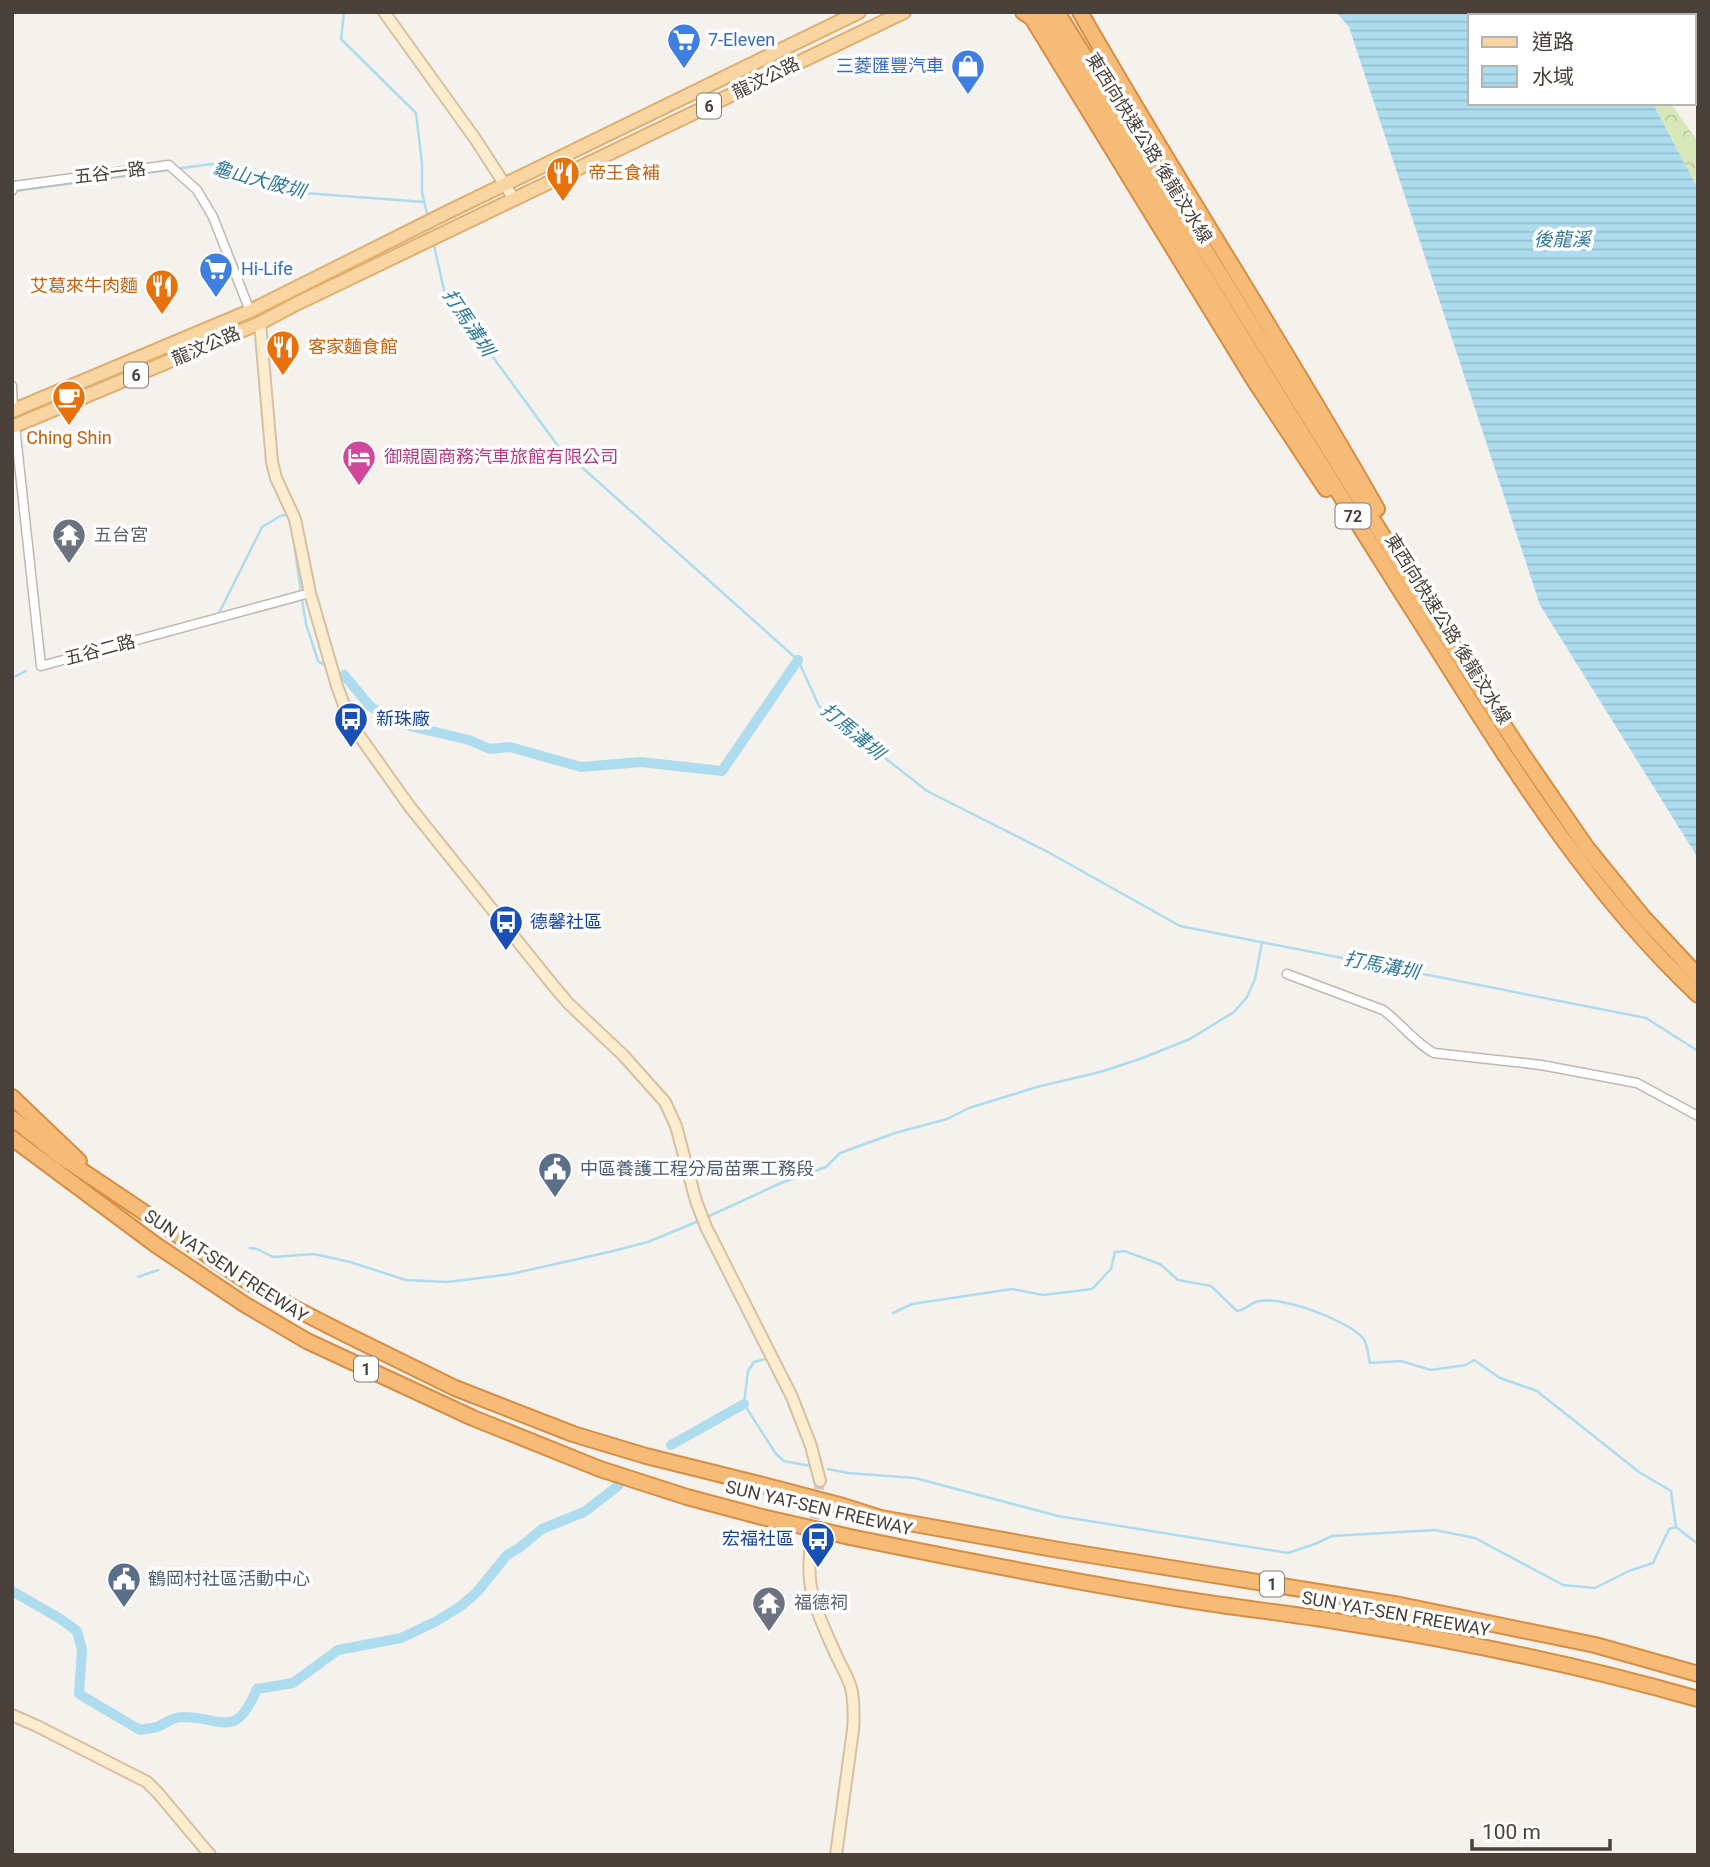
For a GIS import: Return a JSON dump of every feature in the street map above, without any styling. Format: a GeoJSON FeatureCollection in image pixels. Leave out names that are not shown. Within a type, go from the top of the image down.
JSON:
{"type":"FeatureCollection","features":[{"type":"Feature","properties":{"kind":"highway","name":"東西向快速公路 後龍汶水線"},"geometry":{"type":"LineString","coordinates":[[1057,12],[1414,586],[1521,752],[1587,848],[1643,917],[1698,976]]}},
{"type":"Feature","properties":{"kind":"highway"},"geometry":{"type":"LineString","coordinates":[[1080,12],[1129,98],[1340,443],[1401,551],[1414,586]]}},
{"type":"Feature","properties":{"kind":"highway","name":"東西向快速公路 後龍汶水線"},"geometry":{"type":"LineString","coordinates":[[1032,14],[1254,380],[1360,540],[1386,568],[1508,760],[1559,834],[1631,925],[1698,995]]}},
{"type":"Feature","properties":{"kind":"highway"},"geometry":{"type":"LineString","coordinates":[[12,1097],[100,1182]]}},
{"type":"Feature","properties":{"kind":"highway","name":"SUN YAT-SEN FREEWAY"},"geometry":{"type":"LineString","coordinates":[[12,1118],[60,1156],[245,1280],[320,1322],[455,1388],[573,1434],[881,1518],[1059,1550],[1400,1605],[1595,1645],[1698,1674]]}},
{"type":"Feature","properties":{"kind":"highway","name":"SUN YAT-SEN FREEWAY"},"geometry":{"type":"LineString","coordinates":[[12,1138],[156,1245],[244,1304],[307,1341],[473,1418],[600,1469],[687,1497],[850,1537],[1188,1600],[1336,1621],[1492,1650],[1698,1699]]}},
{"type":"Feature","properties":{"kind":"main road","name":"龍汶公路"},"geometry":{"type":"LineString","coordinates":[[13,411],[250,311],[859,12]]}},
{"type":"Feature","properties":{"kind":"main road","name":"龍汶公路"},"geometry":{"type":"LineString","coordinates":[[14,426],[260,323],[904,12]]}},
{"type":"Feature","properties":{"kind":"main road"},"geometry":{"type":"LineString","coordinates":[[250,311],[260,323]]}},
{"type":"Feature","properties":{"kind":"street"},"geometry":{"type":"LineString","coordinates":[[384,12],[514,199]]}},
{"type":"Feature","properties":{"kind":"street","name":"五谷一路"},"geometry":{"type":"LineString","coordinates":[[12,191],[14,186],[169,165],[197,190],[213,217],[250,311]]}},
{"type":"Feature","properties":{"kind":"street"},"geometry":{"type":"LineString","coordinates":[[260,323],[275,478],[295,519],[307,594],[351,724],[410,807],[561,994],[623,1055],[665,1102],[676,1126],[696,1202],[792,1397],[811,1446],[820,1480]]}},
{"type":"Feature","properties":{"kind":"street"},"geometry":{"type":"LineString","coordinates":[[12,386],[13,411]]}},
{"type":"Feature","properties":{"kind":"street","name":"五谷二路"},"geometry":{"type":"LineString","coordinates":[[14,426],[41,666],[307,594]]}},
{"type":"Feature","properties":{"kind":"street"},"geometry":{"type":"LineString","coordinates":[[1287,974],[1383,1010],[1423,1047],[1434,1053],[1541,1065],[1637,1083],[1698,1116]]}},
{"type":"Feature","properties":{"kind":"street"},"geometry":{"type":"LineString","coordinates":[[812,1537],[808,1558],[815,1607],[851,1689],[854,1714],[836,1855]]}},
{"type":"Feature","properties":{"kind":"street"},"geometry":{"type":"LineString","coordinates":[[12,1715],[147,1782],[210,1855]]}},
{"type":"Feature","properties":{"kind":"green space"},"geometry":{"type":"Polygon","coordinates":[[[1655,105],[1672,105],[1698,142],[1698,189],[1655,105]]]}},
{"type":"Feature","properties":{"kind":"water","name":"後龍溪"},"geometry":{"type":"Polygon","coordinates":[[[1336,12],[1596,12],[1597,14],[1468,14],[1468,105],[1654,105],[1698,189],[1698,858],[1540,605],[1349,27],[1336,12]]]}},
{"type":"Feature","properties":{"kind":"waterway","name":"打馬溝圳"},"geometry":{"type":"LineString","coordinates":[[344,12],[341,39],[416,113],[422,163],[422,192],[428,218]]}},
{"type":"Feature","properties":{"kind":"waterway","name":"龜山大陂圳"},"geometry":{"type":"LineString","coordinates":[[16,191],[212,164],[252,174],[291,192],[424,202]]}},
{"type":"Feature","properties":{"kind":"waterway","name":"打馬溝圳"},"geometry":{"type":"LineString","coordinates":[[433,241],[444,290],[558,446],[798,660],[819,706],[927,791],[1048,852],[1180,926],[1646,1018],[1698,1051]]}},
{"type":"Feature","properties":{"kind":"waterway"},"geometry":{"type":"LineString","coordinates":[[220,611],[262,527],[282,515],[290,516]]}},
{"type":"Feature","properties":{"kind":"waterway"},"geometry":{"type":"LineString","coordinates":[[293,536],[301,592]]}},
{"type":"Feature","properties":{"kind":"waterway"},"geometry":{"type":"LineString","coordinates":[[302,599],[306,624],[318,661],[326,666]]}},
{"type":"Feature","properties":{"kind":"waterway"},"geometry":{"type":"LineString","coordinates":[[344,675],[370,706],[393,722],[469,740],[490,749],[510,747],[581,767],[641,762],[722,771],[798,660]]}},
{"type":"Feature","properties":{"kind":"waterway"},"geometry":{"type":"LineString","coordinates":[[12,678],[26,671]]}},
{"type":"Feature","properties":{"kind":"waterway"},"geometry":{"type":"LineString","coordinates":[[707,1217],[781,1183],[826,1167],[840,1153],[895,1133],[947,1119],[969,1108],[1140,1059],[1190,1039],[1234,1012],[1247,997],[1255,979],[1262,942]]}},
{"type":"Feature","properties":{"kind":"waterway"},"geometry":{"type":"LineString","coordinates":[[250,1248],[273,1257],[314,1254],[406,1280],[448,1282],[511,1274],[609,1252],[648,1242],[701,1220]]}},
{"type":"Feature","properties":{"kind":"waterway"},"geometry":{"type":"LineString","coordinates":[[893,1313],[912,1304],[1012,1289],[1043,1295],[1092,1289],[1111,1269],[1115,1252],[1124,1251],[1160,1264],[1178,1280],[1211,1286],[1237,1311],[1256,1302],[1267,1301],[1295,1305],[1327,1316],[1362,1337],[1367,1346],[1370,1363],[1401,1361],[1431,1370],[1466,1365],[1474,1360],[1500,1378],[1537,1391],[1639,1472],[1671,1491],[1676,1527],[1698,1544]]}},
{"type":"Feature","properties":{"kind":"waterway"},"geometry":{"type":"LineString","coordinates":[[138,1277],[158,1270]]}},
{"type":"Feature","properties":{"kind":"waterway"},"geometry":{"type":"LineString","coordinates":[[765,1359],[754,1362],[748,1371],[744,1404],[776,1454],[784,1461],[810,1466]]}},
{"type":"Feature","properties":{"kind":"waterway"},"geometry":{"type":"LineString","coordinates":[[671,1445],[744,1404]]}},
{"type":"Feature","properties":{"kind":"waterway"},"geometry":{"type":"LineString","coordinates":[[828,1469],[915,1478],[1058,1516],[1288,1553],[1332,1536],[1435,1530],[1475,1538],[1563,1585],[1595,1588],[1629,1571],[1653,1563],[1669,1529],[1676,1527]]}},
{"type":"Feature","properties":{"kind":"waterway"},"geometry":{"type":"LineString","coordinates":[[12,1591],[77,1631],[82,1650],[79,1694],[140,1730],[157,1727],[178,1717],[218,1722],[234,1721],[242,1715],[257,1689],[293,1683],[338,1650],[401,1638],[435,1622],[477,1592],[507,1555],[542,1529],[584,1512],[618,1486]]}},
{"type":"Feature","properties":{"kind":"tunnel"},"geometry":{"type":"LineString","coordinates":[[812,1534],[820,1481]]}},
{"type":"Feature","properties":{"kind":"place","name":"7-Eleven"},"geometry":{"type":"Point","coordinates":[684,70]}},
{"type":"Feature","properties":{"kind":"place","name":"三菱匯豐汽車"},"geometry":{"type":"Point","coordinates":[968,96]}},
{"type":"Feature","properties":{"kind":"place","name":"帝王食補"},"geometry":{"type":"Point","coordinates":[563,203]}},
{"type":"Feature","properties":{"kind":"place","name":"Hi-Life"},"geometry":{"type":"Point","coordinates":[216,299]}},
{"type":"Feature","properties":{"kind":"place","name":"艾葛來牛肉麵"},"geometry":{"type":"Point","coordinates":[162,316]}},
{"type":"Feature","properties":{"kind":"place","name":"客家麵食館"},"geometry":{"type":"Point","coordinates":[283,377]}},
{"type":"Feature","properties":{"kind":"place","name":"Ching Shin"},"geometry":{"type":"Point","coordinates":[69,427]}},
{"type":"Feature","properties":{"kind":"place","name":"御親園商務汽車旅館有限公司"},"geometry":{"type":"Point","coordinates":[359,487]}},
{"type":"Feature","properties":{"kind":"place","name":"五台宮"},"geometry":{"type":"Point","coordinates":[69,565]}},
{"type":"Feature","properties":{"kind":"place","name":"新珠廠"},"geometry":{"type":"Point","coordinates":[351,749]}},
{"type":"Feature","properties":{"kind":"place","name":"德馨社區"},"geometry":{"type":"Point","coordinates":[506,952]}},
{"type":"Feature","properties":{"kind":"place","name":"中區養護工程分局苗栗工務段"},"geometry":{"type":"Point","coordinates":[555,1199]}},
{"type":"Feature","properties":{"kind":"place","name":"宏福社區"},"geometry":{"type":"Point","coordinates":[818,1569]}},
{"type":"Feature","properties":{"kind":"place","name":"鶴岡村社區活動中心"},"geometry":{"type":"Point","coordinates":[124,1609]}},
{"type":"Feature","properties":{"kind":"place","name":"福德祠"},"geometry":{"type":"Point","coordinates":[769,1633]}}]}
